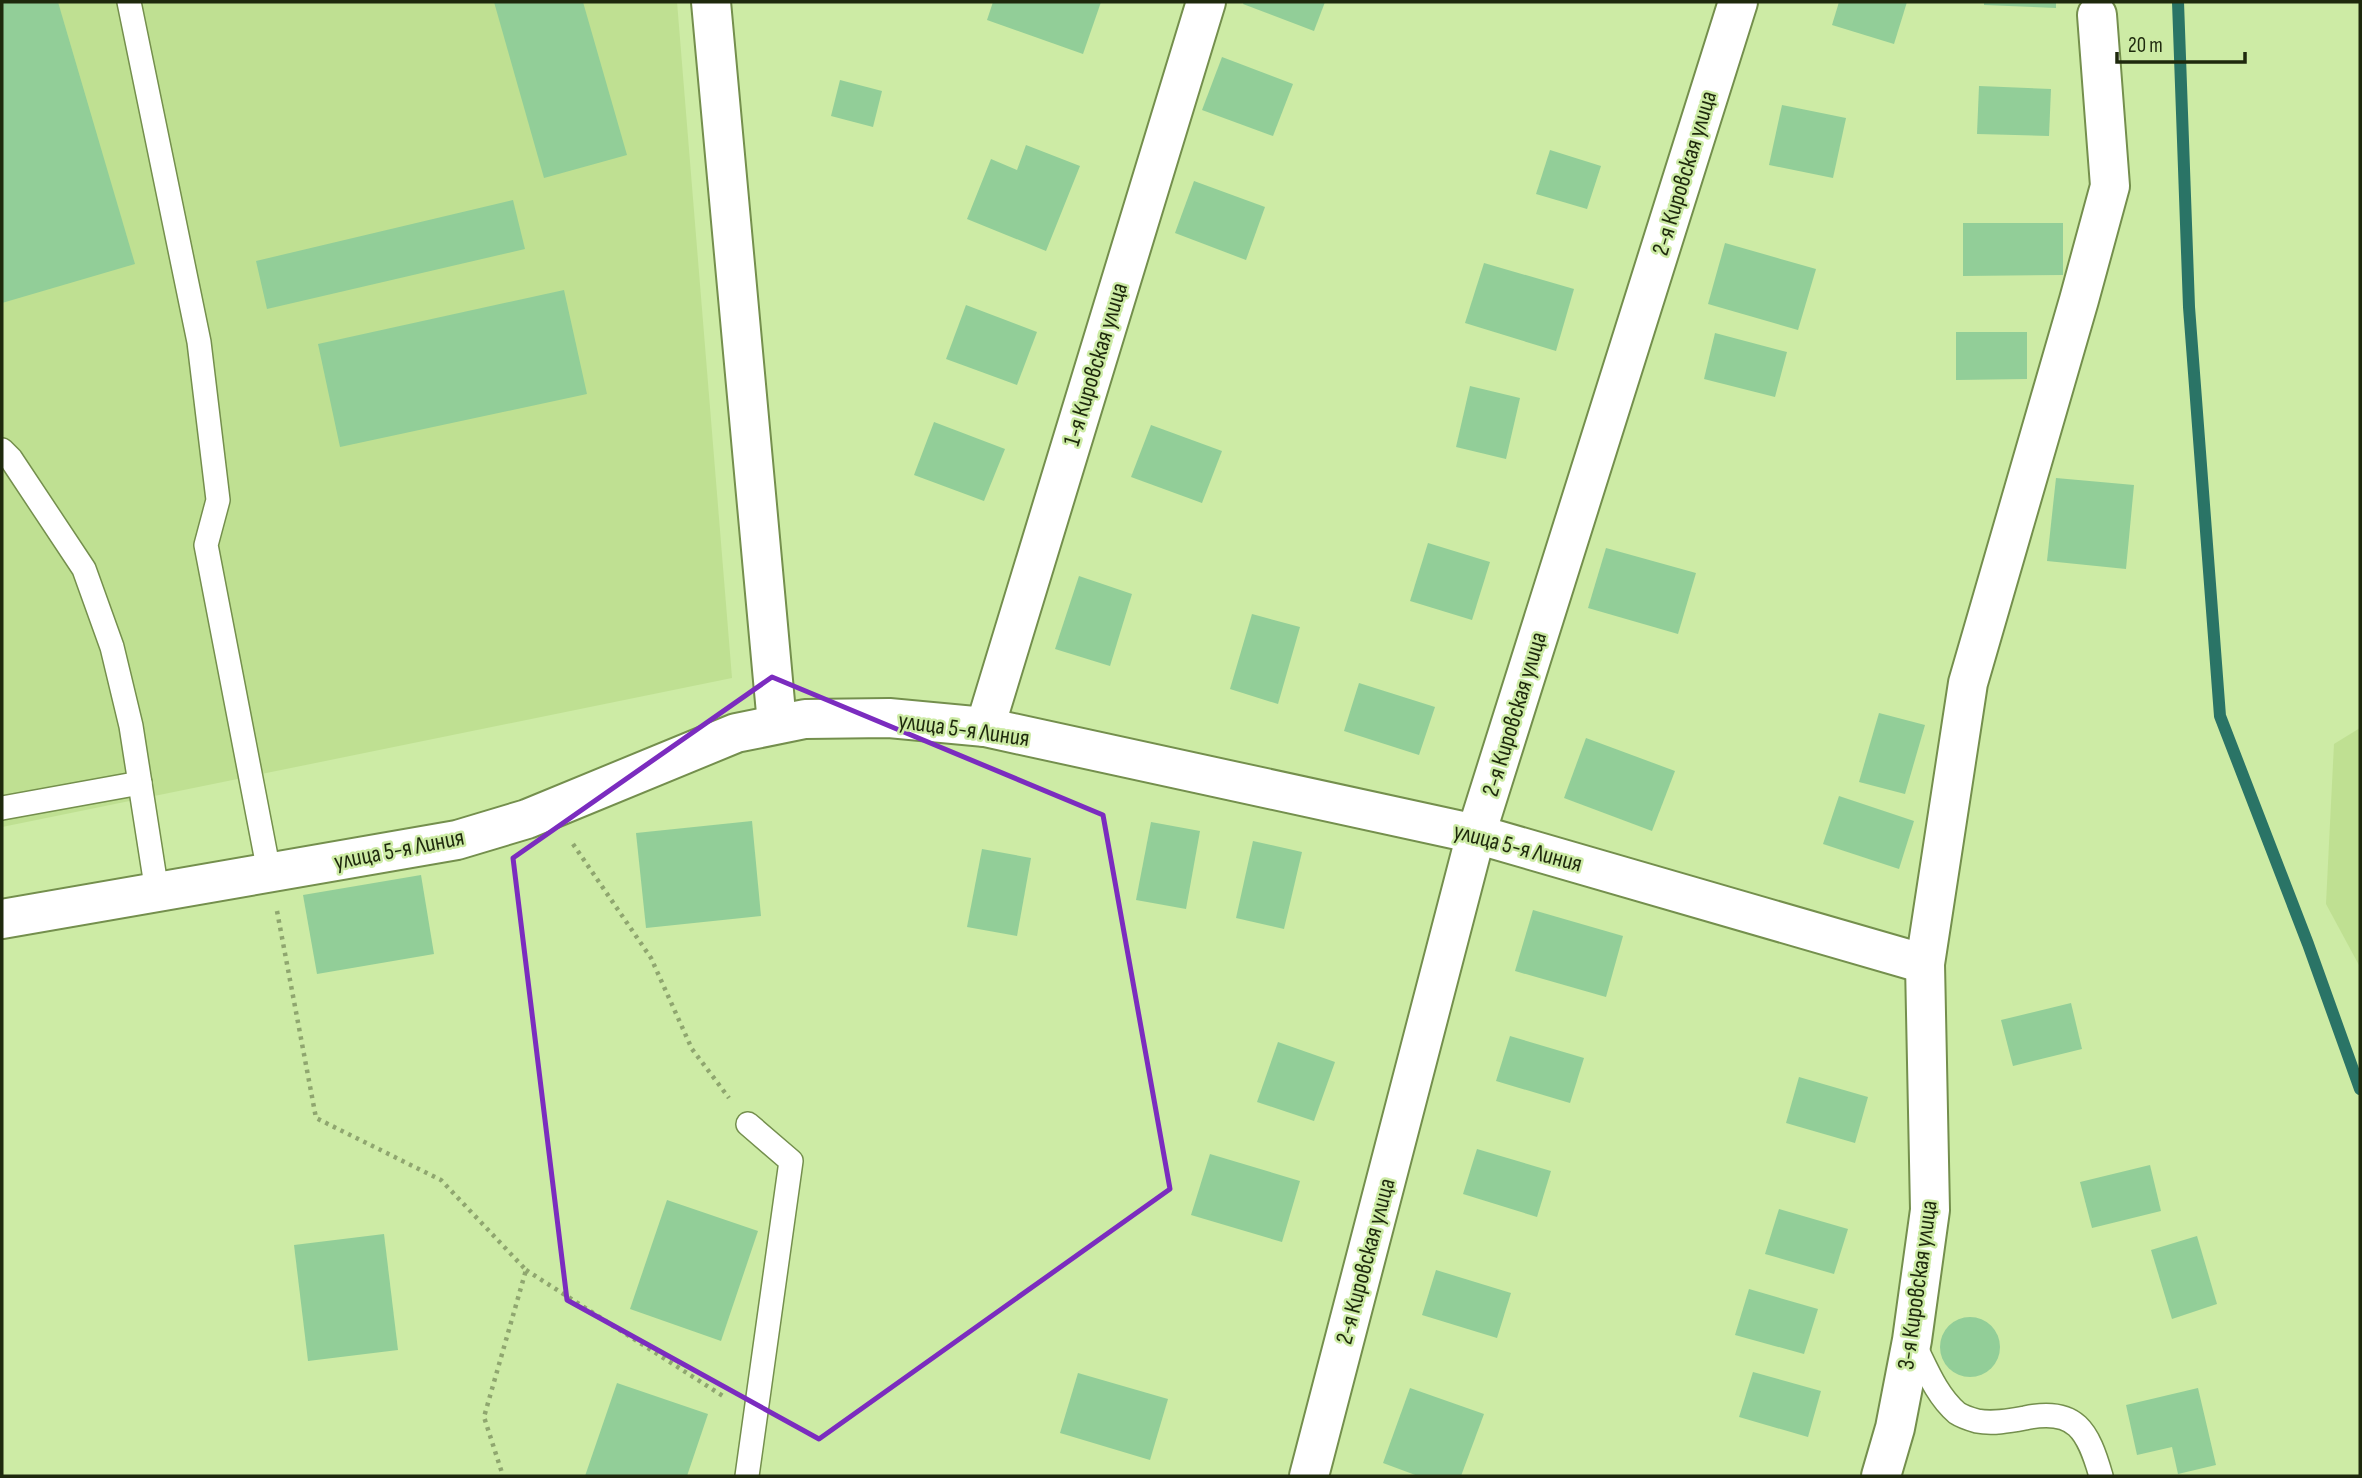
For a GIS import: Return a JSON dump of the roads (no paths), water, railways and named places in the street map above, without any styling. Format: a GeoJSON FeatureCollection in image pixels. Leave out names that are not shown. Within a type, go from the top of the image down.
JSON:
{"type":"FeatureCollection","features":[{"type":"Feature","properties":{"kind":"street"},"geometry":{"type":"LineString","coordinates":[[711,2],[777,724]]}},
{"type":"Feature","properties":{"kind":"street","name":"1-я Кировская улица"},"geometry":{"type":"LineString","coordinates":[[985,727],[1206,2]]}},
{"type":"Feature","properties":{"kind":"street","name":"2-я Кировская улица"},"geometry":{"type":"LineString","coordinates":[[1309,1476],[1476,834],[1738,2]]}},
{"type":"Feature","properties":{"kind":"street","name":"3-я Кировская улица"},"geometry":{"type":"LineString","coordinates":[[1881,1476],[1895,1428],[1912,1340],[1930,1210],[1925,964],[1968,683],[2110,186],[2097,15]]}},
{"type":"Feature","properties":{"kind":"street","name":"улица 5-я Линия"},"geometry":{"type":"LineString","coordinates":[[2,919],[457,840],[550,810],[736,733],[805,719],[889,718],[985,727],[1476,834],[1925,964]]}},
{"type":"Feature","properties":{"kind":"lane"},"geometry":{"type":"LineString","coordinates":[[129,2],[199,342],[218,500],[206,545],[269,872]]}},
{"type":"Feature","properties":{"kind":"lane"},"geometry":{"type":"LineString","coordinates":[[2,450],[11,459],[84,569],[112,647],[131,726],[157,892]]}},
{"type":"Feature","properties":{"kind":"lane"},"geometry":{"type":"LineString","coordinates":[[2,808],[140,783]]}},
{"type":"Feature","properties":{"kind":"lane"},"geometry":{"type":"LineString","coordinates":[[747,1476],[791,1161],[748,1124]]}},
{"type":"Feature","properties":{"kind":"lane"},"geometry":{"type":"LineString","coordinates":[[1912,1340],[1937,1390],[1958,1414],[1986,1423],[2041,1414],[2061,1415],[2073,1420],[2092,1447],[2101,1476]]}},
{"type":"Feature","properties":{"kind":"waterway"},"geometry":{"type":"LineString","coordinates":[[2178,2],[2189,307],[2220,716],[2308,944],[2360,1089]]}}]}
